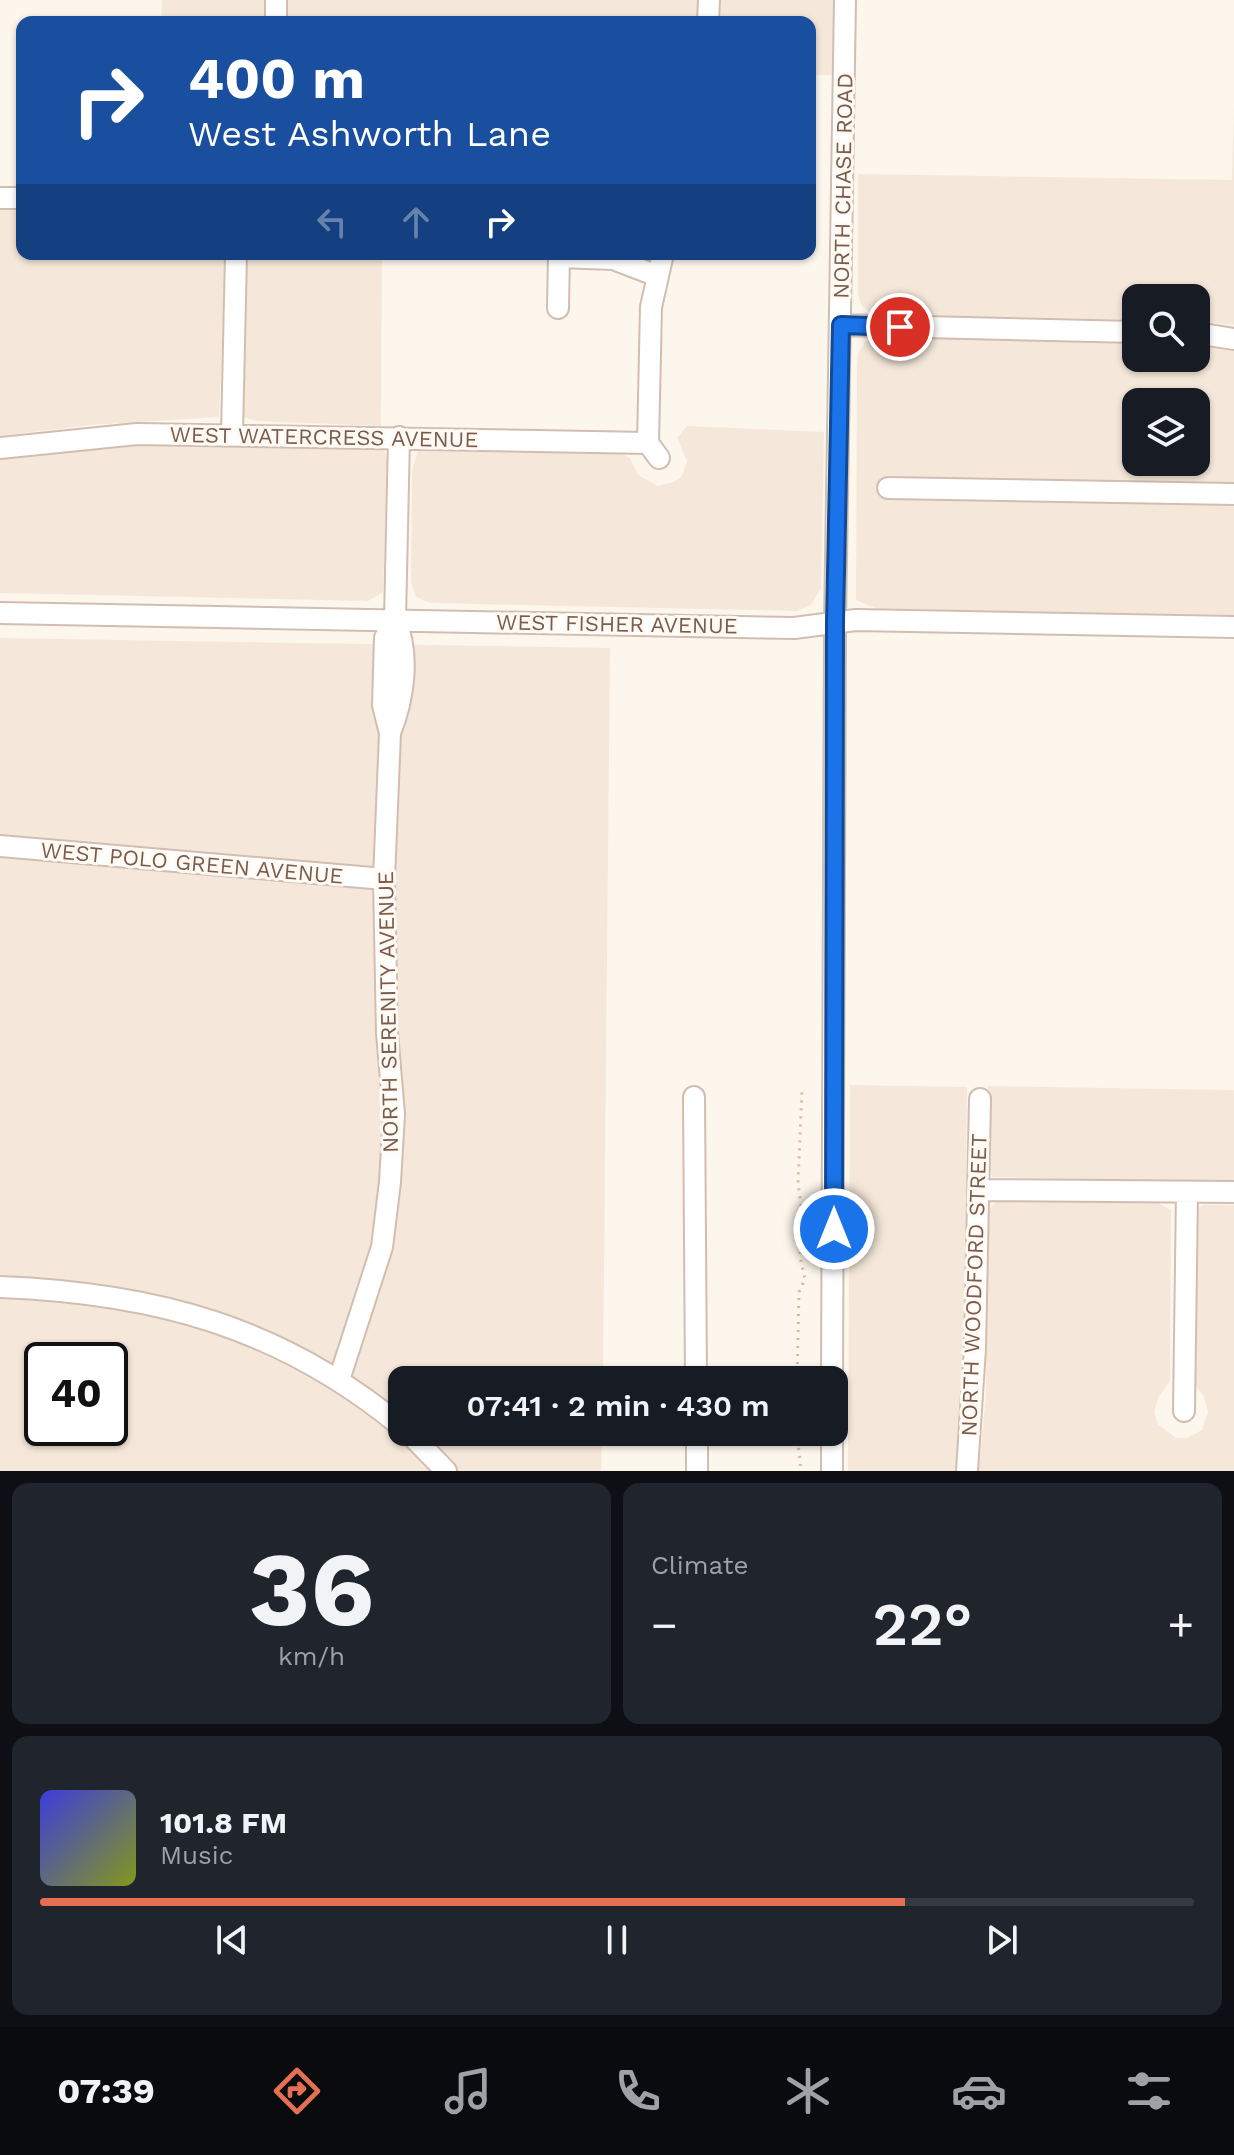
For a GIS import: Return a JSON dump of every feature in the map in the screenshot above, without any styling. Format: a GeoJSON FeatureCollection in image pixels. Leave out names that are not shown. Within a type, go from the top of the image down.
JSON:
{"type":"FeatureCollection","features":[{"type":"Feature","properties":{"kind":"street","name":"NORTH CHASE ROAD"},"geometry":{"type":"LineString","coordinates":[[832,1366],[835,622],[845,0]]}},
{"type":"Feature","properties":{"kind":"street"},"geometry":{"type":"LineString","coordinates":[[232,434],[236,260]]}},
{"type":"Feature","properties":{"kind":"street"},"geometry":{"type":"LineString","coordinates":[[558,308],[559,260]]}},
{"type":"Feature","properties":{"kind":"street"},"geometry":{"type":"LineString","coordinates":[[616,260],[655,275],[661,260]]}},
{"type":"Feature","properties":{"kind":"street","name":"WEST WATERCRESS AVENUE"},"geometry":{"type":"LineString","coordinates":[[0,448],[137,434],[232,434],[399,437],[654,450],[651,307],[655,275]]}},
{"type":"Feature","properties":{"kind":"street"},"geometry":{"type":"LineString","coordinates":[[841,325],[1122,332]]}},
{"type":"Feature","properties":{"kind":"street"},"geometry":{"type":"LineString","coordinates":[[1210,335],[1234,339]]}},
{"type":"Feature","properties":{"kind":"street","name":"NORTH SERENITY AVENUE"},"geometry":{"type":"LineString","coordinates":[[339,1380],[382,1247],[390,1182],[394,1114],[387,1033],[384,879],[390,733],[402,705],[403,638],[395,619],[399,437]]}},
{"type":"Feature","properties":{"kind":"street"},"geometry":{"type":"LineString","coordinates":[[888,488],[1234,494]]}},
{"type":"Feature","properties":{"kind":"street","name":"WEST FISHER AVENUE"},"geometry":{"type":"LineString","coordinates":[[0,613],[794,628],[835,622],[1234,627]]}},
{"type":"Feature","properties":{"kind":"street","name":"WEST POLO GREEN AVENUE"},"geometry":{"type":"LineString","coordinates":[[0,846],[384,879]]}},
{"type":"Feature","properties":{"kind":"street"},"geometry":{"type":"LineString","coordinates":[[694,1097],[696,1366]]}},
{"type":"Feature","properties":{"kind":"street","name":"NORTH WOODFORD STREET"},"geometry":{"type":"LineString","coordinates":[[967,1471],[980,1099]]}},
{"type":"Feature","properties":{"kind":"street"},"geometry":{"type":"LineString","coordinates":[[979,1190],[1234,1192]]}},
{"type":"Feature","properties":{"kind":"street"},"geometry":{"type":"LineString","coordinates":[[1184,1411],[1187,1192]]}},
{"type":"Feature","properties":{"kind":"street"},"geometry":{"type":"LineString","coordinates":[[0,1287],[144,1301],[214,1320],[314,1365],[388,1417]]}},
{"type":"Feature","properties":{"kind":"street"},"geometry":{"type":"LineString","coordinates":[[422,1446],[446,1471]]}},
{"type":"Feature","properties":{"kind":"street"},"geometry":{"type":"LineString","coordinates":[[697,1446],[697,1471]]}},
{"type":"Feature","properties":{"kind":"street"},"geometry":{"type":"LineString","coordinates":[[832,1446],[832,1471]]}},
{"type":"Feature","properties":{"kind":"path"},"geometry":{"type":"LineString","coordinates":[[797,1366],[799,1292],[805,1279],[800,1257],[803,1219],[798,1183],[802,1090]]}},
{"type":"Feature","properties":{"kind":"path"},"geometry":{"type":"LineString","coordinates":[[798,1446],[801,1471]]}},
{"type":"Feature","properties":{"kind":"shaded area"},"geometry":{"type":"Polygon","coordinates":[[[162,0],[265,0],[265,16],[161,16],[162,0]]]}},
{"type":"Feature","properties":{"kind":"shaded area"},"geometry":{"type":"Polygon","coordinates":[[[287,0],[836,0],[836,75],[816,75],[816,16],[287,16],[287,0]]]}},
{"type":"Feature","properties":{"kind":"shaded area"},"geometry":{"type":"Polygon","coordinates":[[[1234,103],[1234,325],[1210,322],[1210,284],[1122,284],[1122,320],[872,314],[862,306],[858,295],[858,174],[1232,180],[1234,103]]]}},
{"type":"Feature","properties":{"kind":"shaded area"},"geometry":{"type":"Polygon","coordinates":[[[0,203],[16,204],[16,260],[226,260],[219,417],[91,425],[0,436],[0,203]]]}},
{"type":"Feature","properties":{"kind":"shaded area"},"geometry":{"type":"Polygon","coordinates":[[[245,260],[382,260],[381,426],[256,421],[243,417],[245,260]]]}},
{"type":"Feature","properties":{"kind":"shaded area"},"geometry":{"type":"Polygon","coordinates":[[[876,336],[1122,341],[1122,372],[1210,372],[1210,343],[1234,345],[1234,615],[877,609],[856,600],[858,353],[865,342],[876,336]]]}},
{"type":"Feature","properties":{"kind":"shaded area"},"geometry":{"type":"Polygon","coordinates":[[[687,426],[824,432],[821,588],[811,605],[797,611],[431,603],[416,597],[411,582],[412,470],[418,451],[621,453],[630,458],[638,475],[658,486],[674,482],[682,476],[687,461],[677,438],[687,426]]]}},
{"type":"Feature","properties":{"kind":"shaded area"},"geometry":{"type":"Polygon","coordinates":[[[129,442],[383,449],[388,460],[383,592],[368,601],[0,593],[0,457],[129,442]]]}},
{"type":"Feature","properties":{"kind":"shaded area"},"geometry":{"type":"Polygon","coordinates":[[[0,638],[610,648],[603,1366],[388,1366],[388,1446],[602,1446],[601,1471],[0,1471],[0,638]]]}},
{"type":"Feature","properties":{"kind":"shaded area"},"geometry":{"type":"Polygon","coordinates":[[[850,1085],[967,1087],[964,1402],[957,1471],[848,1471],[850,1085]]]}},
{"type":"Feature","properties":{"kind":"shaded area"},"geometry":{"type":"Polygon","coordinates":[[[988,1086],[1234,1090],[1234,1183],[993,1177],[988,1168],[988,1086]]]}},
{"type":"Feature","properties":{"kind":"shaded area"},"geometry":{"type":"Polygon","coordinates":[[[998,1200],[1158,1203],[1171,1210],[1170,1381],[1158,1398],[1154,1413],[1158,1424],[1176,1438],[1187,1438],[1202,1430],[1208,1412],[1204,1397],[1192,1380],[1196,1210],[1203,1205],[1234,1205],[1234,1471],[979,1471],[986,1394],[987,1212],[998,1200]]]}},
{"type":"Feature","properties":{"kind":"route"},"geometry":{"type":"LineString","coordinates":[[834,1229],[835,622],[841,325],[900,327]]}}]}
